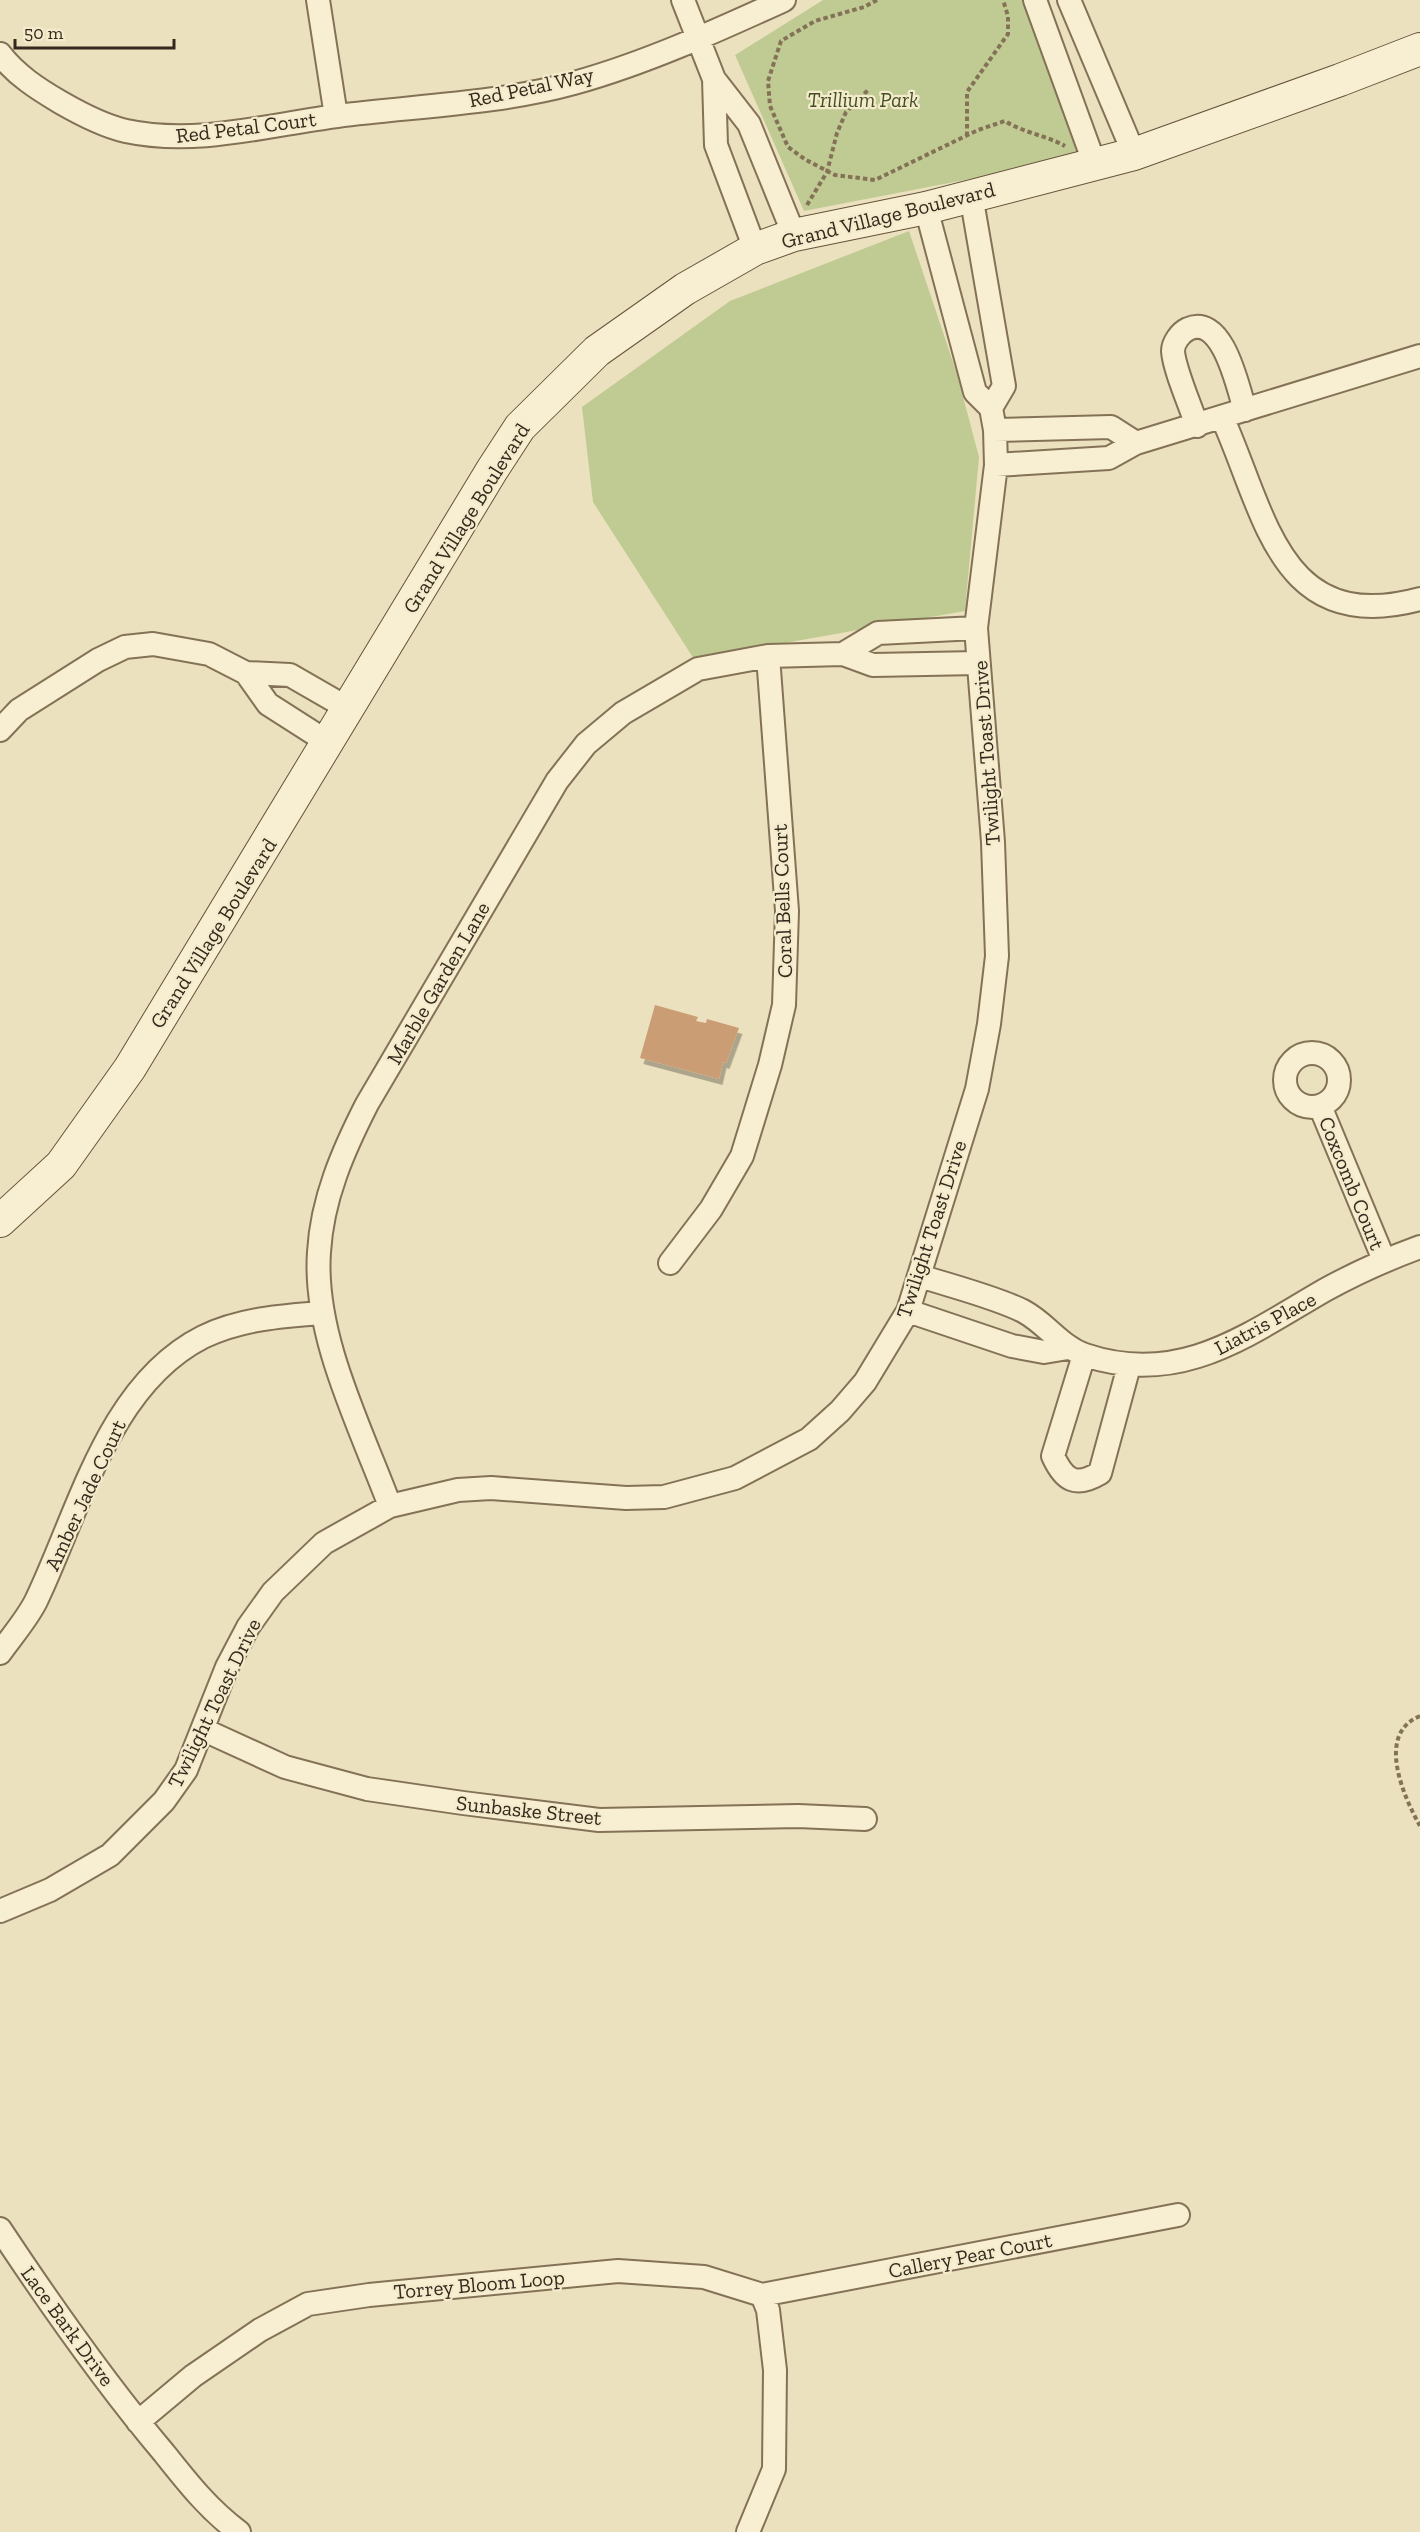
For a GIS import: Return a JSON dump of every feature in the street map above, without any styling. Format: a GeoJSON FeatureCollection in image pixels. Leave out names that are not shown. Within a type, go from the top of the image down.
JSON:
{"type":"FeatureCollection","features":[{"type":"Feature","properties":{"kind":"street"},"geometry":{"type":"LineString","coordinates":[[318,0],[336,116]]}},
{"type":"Feature","properties":{"kind":"street"},"geometry":{"type":"LineString","coordinates":[[683,0],[714,80],[716,146],[755,249]]}},
{"type":"Feature","properties":{"kind":"street","name":"Red Petal Way"},"geometry":{"type":"LineString","coordinates":[[336,116],[495,98],[574,83],[699,38],[784,0]]}},
{"type":"Feature","properties":{"kind":"street"},"geometry":{"type":"LineString","coordinates":[[1035,0],[1095,165]]}},
{"type":"Feature","properties":{"kind":"street"},"geometry":{"type":"LineString","coordinates":[[1069,0],[1134,154]]}},
{"type":"Feature","properties":{"kind":"street","name":"Grand Village Boulevard"},"geometry":{"type":"LineString","coordinates":[[0,1221],[61,1165],[130,1068],[520,427],[597,351],[641,317],[800,221],[926,208],[1095,165],[1134,154],[1420,49]]}},
{"type":"Feature","properties":{"kind":"street","name":"Red Petal Court"},"geometry":{"type":"LineString","coordinates":[[0,54],[36,88],[75,111],[124,131],[170,137],[222,134],[336,116]]}},
{"type":"Feature","properties":{"kind":"street"},"geometry":{"type":"LineString","coordinates":[[714,80],[749,124],[800,221]]}},
{"type":"Feature","properties":{"kind":"street"},"geometry":{"type":"LineString","coordinates":[[971,195],[1004,386],[991,408]]}},
{"type":"Feature","properties":{"kind":"street","name":"Twilight Toast Drive"},"geometry":{"type":"LineString","coordinates":[[0,1911],[50,1890],[110,1855],[164,1801],[186,1770],[204,1730],[227,1667],[248,1627],[273,1592],[324,1543],[390,1506],[458,1490],[491,1488],[626,1498],[664,1497],[735,1478],[809,1439],[840,1411],[865,1382],[908,1311],[977,1089],[989,1024],[997,957],[993,842],[976,628],[996,465],[995,430],[991,408],[975,392],[926,208]]}},
{"type":"Feature","properties":{"kind":"street"},"geometry":{"type":"LineString","coordinates":[[1197,426],[1173,350],[1178,338],[1185,330],[1196,326],[1206,329],[1218,339],[1227,356],[1245,410]]}},
{"type":"Feature","properties":{"kind":"street"},"geometry":{"type":"LineString","coordinates":[[996,465],[1110,458],[1136,443],[1420,356]]}},
{"type":"Feature","properties":{"kind":"street"},"geometry":{"type":"LineString","coordinates":[[1222,417],[1265,526],[1296,577],[1336,602],[1359,607],[1383,608],[1420,600]]}},
{"type":"Feature","properties":{"kind":"street"},"geometry":{"type":"LineString","coordinates":[[995,430],[1111,427],[1136,443]]}},
{"type":"Feature","properties":{"kind":"street","name":"Marble Garden Lane"},"geometry":{"type":"LineString","coordinates":[[843,654],[878,633],[976,628]]}},
{"type":"Feature","properties":{"kind":"street"},"geometry":{"type":"LineString","coordinates":[[0,730],[19,710],[98,660],[125,647],[153,644],[208,654],[246,672],[290,675],[349,709]]}},
{"type":"Feature","properties":{"kind":"street","name":"Marble Garden Lane"},"geometry":{"type":"LineString","coordinates":[[390,1506],[340,1373],[322,1313],[319,1252],[326,1204],[341,1156],[373,1094],[557,781],[586,744],[623,713],[698,669],[768,656],[843,654],[873,665],[978,663]]}},
{"type":"Feature","properties":{"kind":"street","name":"Coral Bells Court"},"geometry":{"type":"LineString","coordinates":[[670,1263],[711,1209],[742,1156],[770,1065],[784,1005],[787,911],[768,656]]}},
{"type":"Feature","properties":{"kind":"street"},"geometry":{"type":"LineString","coordinates":[[246,672],[268,704],[329,743]]}},
{"type":"Feature","properties":{"kind":"street","name":"Coxcomb Court"},"geometry":{"type":"LineString","coordinates":[[1320,1106],[1384,1260]]}},
{"type":"Feature","properties":{"kind":"street","name":"Liatris Place"},"geometry":{"type":"LineString","coordinates":[[908,1311],[1012,1346],[1044,1352],[1076,1351],[1129,1366],[1212,1353],[1384,1260],[1420,1247]]}},
{"type":"Feature","properties":{"kind":"street"},"geometry":{"type":"LineString","coordinates":[[920,1276],[1022,1311],[1044,1325],[1076,1351],[1053,1456],[1060,1471],[1070,1479],[1079,1482],[1087,1481],[1100,1473],[1129,1366]]}},
{"type":"Feature","properties":{"kind":"street","name":"Amber Jade Court"},"geometry":{"type":"LineString","coordinates":[[0,1653],[35,1603],[98,1460],[123,1411],[155,1372],[202,1338],[258,1318],[322,1313]]}},
{"type":"Feature","properties":{"kind":"street","name":"Sunbaske Street"},"geometry":{"type":"LineString","coordinates":[[204,1730],[285,1767],[367,1790],[463,1803],[599,1820],[798,1816],[865,1819]]}},
{"type":"Feature","properties":{"kind":"street","name":"Callery Pear Court"},"geometry":{"type":"LineString","coordinates":[[762,2295],[1178,2215]]}},
{"type":"Feature","properties":{"kind":"street","name":"Lace Bark Drive"},"geometry":{"type":"LineString","coordinates":[[0,2229],[54,2311],[138,2422]]}},
{"type":"Feature","properties":{"kind":"street","name":"Torrey Bloom Loop"},"geometry":{"type":"LineString","coordinates":[[138,2422],[193,2376],[260,2330],[308,2304],[369,2295],[618,2271],[704,2277],[762,2295]]}},
{"type":"Feature","properties":{"kind":"street"},"geometry":{"type":"LineString","coordinates":[[748,2532],[774,2469],[775,2370],[768,2310],[762,2295]]}},
{"type":"Feature","properties":{"kind":"street"},"geometry":{"type":"LineString","coordinates":[[138,2422],[215,2515],[239,2532]]}},
{"type":"Feature","properties":{"kind":"path"},"geometry":{"type":"LineString","coordinates":[[877,0],[864,7],[815,21],[781,41],[768,81],[770,106],[788,147],[827,172],[875,180],[967,136],[1005,121],[1019,130],[1048,137],[1068,148]]}},
{"type":"Feature","properties":{"kind":"path"},"geometry":{"type":"LineString","coordinates":[[967,136],[967,92],[1008,34],[1008,16],[1002,0]]}},
{"type":"Feature","properties":{"kind":"path"},"geometry":{"type":"LineString","coordinates":[[800,221],[827,172],[837,133],[846,112],[869,89]]}},
{"type":"Feature","properties":{"kind":"path"},"geometry":{"type":"LineString","coordinates":[[1420,1716],[1411,1720],[1400,1733],[1396,1745],[1398,1770],[1408,1804],[1420,1826]]}},
{"type":"Feature","properties":{"kind":"green space","name":"Trillium Park"},"geometry":{"type":"Polygon","coordinates":[[[823,0],[1028,0],[1079,158],[804,211],[735,55],[823,0]]]}},
{"type":"Feature","properties":{"kind":"green space"},"geometry":{"type":"Polygon","coordinates":[[[909,231],[957,374],[979,457],[965,611],[694,659],[593,502],[582,407],[730,301],[909,231]]]}},
{"type":"Feature","properties":{"kind":"building"},"geometry":{"type":"Polygon","coordinates":[[[655,1005],[698,1017],[696,1021],[706,1023],[707,1019],[739,1028],[726,1063],[723,1062],[719,1079],[640,1058],[655,1005]]]}}]}
